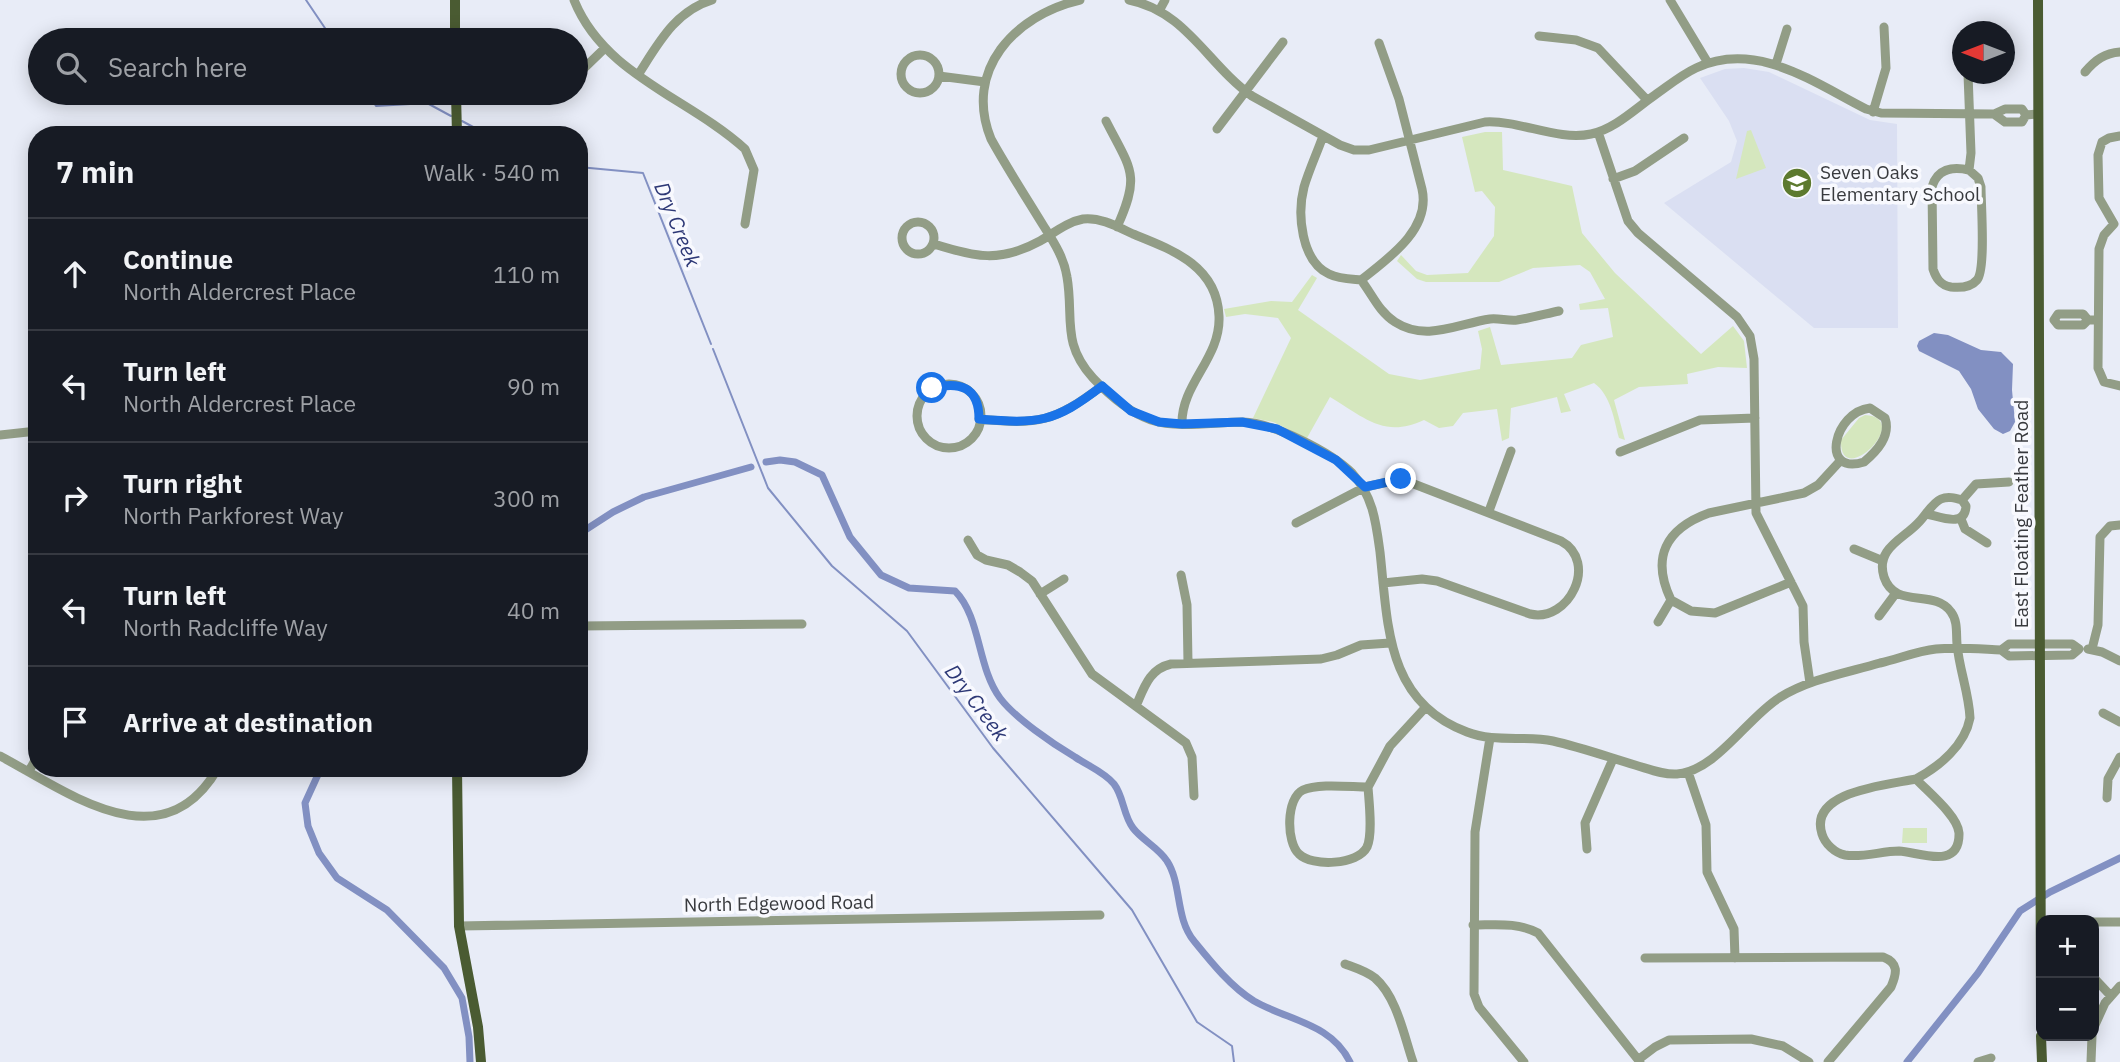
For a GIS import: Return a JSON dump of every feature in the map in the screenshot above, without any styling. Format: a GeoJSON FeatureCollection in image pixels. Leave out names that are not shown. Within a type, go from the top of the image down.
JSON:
{"type":"FeatureCollection","features":[{"type":"Feature","properties":{"kind":"main road"},"geometry":{"type":"LineString","coordinates":[[455,0],[455,28]]}},
{"type":"Feature","properties":{"kind":"main road","name":"East Floating Feather Road"},"geometry":{"type":"LineString","coordinates":[[2038,0],[2040,915]]}},
{"type":"Feature","properties":{"kind":"main road"},"geometry":{"type":"LineString","coordinates":[[456,105],[457,126]]}},
{"type":"Feature","properties":{"kind":"main road"},"geometry":{"type":"LineString","coordinates":[[457,777],[459,926],[478,1027],[481,1062]]}},
{"type":"Feature","properties":{"kind":"main road"},"geometry":{"type":"LineString","coordinates":[[2041,1041],[2042,1062]]}},
{"type":"Feature","properties":{"kind":"street"},"geometry":{"type":"LineString","coordinates":[[574,0],[584,21],[605,48],[638,75],[738,142],[749,154],[754,181],[745,224]]}},
{"type":"Feature","properties":{"kind":"street"},"geometry":{"type":"LineString","coordinates":[[638,75],[674,22],[690,9],[712,0]]}},
{"type":"Feature","properties":{"kind":"street"},"geometry":{"type":"LineString","coordinates":[[1080,0],[1054,4],[1006,42],[991,65],[985,82],[983,110],[991,139],[1063,261],[1067,275],[1069,324],[1074,346],[1085,368],[1122,404],[1139,415],[1159,422],[1242,422],[1277,429],[1336,460],[1365,487],[1375,516],[1390,643],[1404,679],[1425,708],[1454,727],[1490,738],[1552,741],[1665,774],[1688,772],[1709,761],[1775,701],[1810,683],[1930,650],[2001,650],[2009,644],[2039,649],[2072,644],[2120,661]]}},
{"type":"Feature","properties":{"kind":"street"},"geometry":{"type":"LineString","coordinates":[[1129,0],[1159,11],[1185,28],[1245,92],[1323,136],[1347,148],[1362,151],[1493,121],[1575,135],[1598,132],[1687,73],[1708,63],[1738,58],[1776,64],[1873,112],[1994,114],[2006,109],[2022,109],[2026,115],[2038,114]]}},
{"type":"Feature","properties":{"kind":"street"},"geometry":{"type":"LineString","coordinates":[[1159,11],[1165,0]]}},
{"type":"Feature","properties":{"kind":"street"},"geometry":{"type":"LineString","coordinates":[[1670,0],[1708,63]]}},
{"type":"Feature","properties":{"kind":"street"},"geometry":{"type":"LineString","coordinates":[[1873,112],[1886,68],[1884,27]]}},
{"type":"Feature","properties":{"kind":"street"},"geometry":{"type":"LineString","coordinates":[[1776,64],[1787,29]]}},
{"type":"Feature","properties":{"kind":"street"},"geometry":{"type":"LineString","coordinates":[[1539,36],[1576,40],[1598,48],[1647,100]]}},
{"type":"Feature","properties":{"kind":"street"},"geometry":{"type":"LineString","coordinates":[[1217,129],[1283,42]]}},
{"type":"Feature","properties":{"kind":"street"},"geometry":{"type":"LineString","coordinates":[[1323,136],[1303,189],[1305,244],[1311,258],[1322,270],[1336,277],[1361,280],[1380,267],[1412,232],[1420,219],[1424,196],[1399,99],[1379,43]]}},
{"type":"Feature","properties":{"kind":"street"},"geometry":{"type":"LineString","coordinates":[[588,64],[605,48]]}},
{"type":"Feature","properties":{"kind":"street"},"geometry":{"type":"LineString","coordinates":[[2085,72],[2095,60],[2120,52]]}},
{"type":"Feature","properties":{"kind":"street"},"geometry":{"type":"LineString","coordinates":[[923,55],[931,58],[939,69],[939,76],[931,90],[916,94],[909,91],[900,74],[903,63],[911,56],[923,55]]}},
{"type":"Feature","properties":{"kind":"street"},"geometry":{"type":"LineString","coordinates":[[939,76],[985,82]]}},
{"type":"Feature","properties":{"kind":"street"},"geometry":{"type":"LineString","coordinates":[[1968,84],[1971,153],[1969,170]]}},
{"type":"Feature","properties":{"kind":"street"},"geometry":{"type":"LineString","coordinates":[[1106,121],[1132,176],[1130,196],[1117,227]]}},
{"type":"Feature","properties":{"kind":"street"},"geometry":{"type":"LineString","coordinates":[[1598,132],[1624,214],[1633,228],[1731,312],[1746,329],[1754,351],[1755,504],[1758,520],[1791,582],[1804,614],[1804,642],[1810,683]]}},
{"type":"Feature","properties":{"kind":"street"},"geometry":{"type":"LineString","coordinates":[[2120,136],[2102,142],[2098,155],[2099,198],[2117,222],[2104,235],[2099,249],[2098,368],[2101,377],[2110,385],[2120,386]]}},
{"type":"Feature","properties":{"kind":"street"},"geometry":{"type":"LineString","coordinates":[[1613,179],[1635,171],[1684,138]]}},
{"type":"Feature","properties":{"kind":"street"},"geometry":{"type":"LineString","coordinates":[[1948,169],[1969,170],[1978,178],[1981,187],[1982,271],[1974,284],[1942,284],[1933,269],[1935,178],[1948,169]]}},
{"type":"Feature","properties":{"kind":"street"},"geometry":{"type":"LineString","coordinates":[[934,244],[971,256],[994,257],[1016,252],[1083,219],[1098,220],[1117,227],[1190,260],[1208,280],[1219,314],[1215,344],[1184,403],[1182,424]]}},
{"type":"Feature","properties":{"kind":"street"},"geometry":{"type":"LineString","coordinates":[[1361,280],[1385,314],[1398,324],[1414,330],[1439,331],[1487,320],[1520,320],[1559,311]]}},
{"type":"Feature","properties":{"kind":"street"},"geometry":{"type":"LineString","coordinates":[[2038,320],[2054,320],[2059,314],[2083,314],[2088,320],[2098,320]]}},
{"type":"Feature","properties":{"kind":"street"},"geometry":{"type":"LineString","coordinates":[[955,386],[967,389],[976,398],[979,419],[978,430],[973,439],[965,445],[940,447],[929,443],[921,434],[918,407],[922,397],[932,388],[955,386]]}},
{"type":"Feature","properties":{"kind":"street"},"geometry":{"type":"LineString","coordinates":[[979,419],[1018,423],[1047,419],[1072,408],[1102,386]]}},
{"type":"Feature","properties":{"kind":"street"},"geometry":{"type":"LineString","coordinates":[[1870,408],[1881,414],[1887,424],[1887,432],[1868,458],[1857,464],[1841,460],[1835,448],[1835,440],[1854,414],[1870,408]]}},
{"type":"Feature","properties":{"kind":"street"},"geometry":{"type":"LineString","coordinates":[[1620,452],[1700,420],[1755,418]]}},
{"type":"Feature","properties":{"kind":"street"},"geometry":{"type":"LineString","coordinates":[[0,435],[28,432]]}},
{"type":"Feature","properties":{"kind":"street"},"geometry":{"type":"LineString","coordinates":[[1489,511],[1511,451]]}},
{"type":"Feature","properties":{"kind":"street"},"geometry":{"type":"LineString","coordinates":[[1791,582],[1715,613],[1691,611],[1671,600],[1663,584],[1660,569],[1662,554],[1670,539],[1701,516],[1796,496],[1811,490],[1841,460]]}},
{"type":"Feature","properties":{"kind":"street"},"geometry":{"type":"LineString","coordinates":[[1296,523],[1365,487],[1393,479],[1408,480],[1560,541],[1573,550],[1579,563],[1576,582],[1565,603],[1545,615],[1530,614],[1437,580],[1383,583]]}},
{"type":"Feature","properties":{"kind":"street"},"geometry":{"type":"LineString","coordinates":[[1962,500],[1976,484],[2008,482]]}},
{"type":"Feature","properties":{"kind":"street"},"geometry":{"type":"LineString","coordinates":[[1916,779],[1958,826],[1957,844],[1951,852],[1942,857],[1931,858],[1900,851],[1846,855],[1835,851],[1826,843],[1821,826],[1822,816],[1834,800],[1916,779],[1956,748],[1968,729],[1970,708],[1957,649],[1955,620],[1945,606],[1896,593],[1886,582],[1883,561],[1891,545],[1915,527],[1942,498],[1962,500]]}},
{"type":"Feature","properties":{"kind":"street"},"geometry":{"type":"LineString","coordinates":[[1961,519],[1966,510],[1962,500]]}},
{"type":"Feature","properties":{"kind":"street"},"geometry":{"type":"LineString","coordinates":[[1927,513],[1954,520],[1961,519]]}},
{"type":"Feature","properties":{"kind":"street"},"geometry":{"type":"LineString","coordinates":[[1961,519],[1965,529],[1987,543]]}},
{"type":"Feature","properties":{"kind":"street"},"geometry":{"type":"LineString","coordinates":[[2092,649],[2098,625],[2098,544],[2104,530],[2120,524]]}},
{"type":"Feature","properties":{"kind":"street"},"geometry":{"type":"LineString","coordinates":[[968,540],[976,555],[1008,565],[1020,572],[1040,594],[1087,668],[1185,743],[1192,757],[1195,796]]}},
{"type":"Feature","properties":{"kind":"street"},"geometry":{"type":"LineString","coordinates":[[1854,550],[1883,561]]}},
{"type":"Feature","properties":{"kind":"street"},"geometry":{"type":"LineString","coordinates":[[1181,575],[1187,605],[1188,663]]}},
{"type":"Feature","properties":{"kind":"street"},"geometry":{"type":"LineString","coordinates":[[1040,594],[1064,579]]}},
{"type":"Feature","properties":{"kind":"street"},"geometry":{"type":"LineString","coordinates":[[1879,616],[1896,593]]}},
{"type":"Feature","properties":{"kind":"street"},"geometry":{"type":"LineString","coordinates":[[1658,622],[1671,600]]}},
{"type":"Feature","properties":{"kind":"street"},"geometry":{"type":"LineString","coordinates":[[588,626],[802,624]]}},
{"type":"Feature","properties":{"kind":"street"},"geometry":{"type":"LineString","coordinates":[[1136,706],[1147,681],[1156,669],[1171,664],[1321,659],[1361,645],[1390,643]]}},
{"type":"Feature","properties":{"kind":"street"},"geometry":{"type":"LineString","coordinates":[[1368,787],[1312,788],[1299,792],[1293,800],[1291,811],[1291,837],[1294,849],[1300,856],[1310,861],[1348,861],[1359,857],[1367,847],[1369,839],[1368,787],[1390,746],[1425,708]]}},
{"type":"Feature","properties":{"kind":"street"},"geometry":{"type":"LineString","coordinates":[[2103,713],[2120,722]]}},
{"type":"Feature","properties":{"kind":"street"},"geometry":{"type":"LineString","coordinates":[[1490,738],[1475,832],[1474,994],[1479,1007],[1524,1062]]}},
{"type":"Feature","properties":{"kind":"street"},"geometry":{"type":"LineString","coordinates":[[0,756],[28,770]]}},
{"type":"Feature","properties":{"kind":"street"},"geometry":{"type":"LineString","coordinates":[[2106,798],[2108,779],[2120,757]]}},
{"type":"Feature","properties":{"kind":"street"},"geometry":{"type":"LineString","coordinates":[[1587,849],[1585,823],[1613,759]]}},
{"type":"Feature","properties":{"kind":"street"},"geometry":{"type":"LineString","coordinates":[[1688,772],[1706,825],[1707,872],[1734,929],[1735,958]]}},
{"type":"Feature","properties":{"kind":"street"},"geometry":{"type":"LineString","coordinates":[[40,777],[102,810],[140,817],[164,813],[185,803],[204,788],[212,777]]}},
{"type":"Feature","properties":{"kind":"street","name":"North Edgewood Road"},"geometry":{"type":"LineString","coordinates":[[459,926],[1100,915]]}},
{"type":"Feature","properties":{"kind":"street"},"geometry":{"type":"LineString","coordinates":[[2099,922],[2120,922]]}},
{"type":"Feature","properties":{"kind":"street"},"geometry":{"type":"LineString","coordinates":[[1473,925],[1524,926],[1538,933],[1639,1061],[1655,1047],[1669,1040],[1751,1039],[1783,1046],[1809,1062]]}},
{"type":"Feature","properties":{"kind":"street"},"geometry":{"type":"LineString","coordinates":[[1645,958],[1883,957],[1891,960],[1896,966],[1897,975],[1891,986],[1828,1062]]}},
{"type":"Feature","properties":{"kind":"street"},"geometry":{"type":"LineString","coordinates":[[1345,964],[1363,970],[1384,988],[1413,1062]]}},
{"type":"Feature","properties":{"kind":"street"},"geometry":{"type":"LineString","coordinates":[[2099,983],[2110,995]]}},
{"type":"Feature","properties":{"kind":"street"},"geometry":{"type":"LineString","coordinates":[[2099,1014],[2110,995],[2120,986]]}},
{"type":"Feature","properties":{"kind":"street"},"geometry":{"type":"LineString","coordinates":[[2091,1062],[2092,1041]]}},
{"type":"Feature","properties":{"kind":"street"},"geometry":{"type":"LineString","coordinates":[[1978,1062],[1991,1058]]}},
{"type":"Feature","properties":{"kind":"shaded area","name":"Seven Oaks Elementary School"},"geometry":{"type":"Polygon","coordinates":[[[1744,68],[1769,72],[1870,120],[1897,124],[1898,328],[1814,328],[1664,203],[1731,162],[1737,141],[1729,121],[1700,78],[1725,69],[1744,68]]]}},
{"type":"Feature","properties":{"kind":"green space"},"geometry":{"type":"Polygon","coordinates":[[[1751,130],[1766,168],[1736,179],[1747,131],[1751,130]]]}},
{"type":"Feature","properties":{"kind":"green space"},"geometry":{"type":"Polygon","coordinates":[[[1485,132],[1502,132],[1503,170],[1572,186],[1582,233],[1615,273],[1701,354],[1733,326],[1744,341],[1747,368],[1718,367],[1687,374],[1688,384],[1639,387],[1614,400],[1625,440],[1619,438],[1608,401],[1594,383],[1564,394],[1571,411],[1561,413],[1557,397],[1511,408],[1509,438],[1502,441],[1497,409],[1463,413],[1453,426],[1439,428],[1424,420],[1397,427],[1375,423],[1330,397],[1307,438],[1273,422],[1253,418],[1291,338],[1278,318],[1245,314],[1226,317],[1224,309],[1271,301],[1292,302],[1312,275],[1317,278],[1298,310],[1389,374],[1420,380],[1480,369],[1482,349],[1478,331],[1490,327],[1501,365],[1572,358],[1581,345],[1613,337],[1608,308],[1580,310],[1579,304],[1605,299],[1590,272],[1580,265],[1533,268],[1499,282],[1426,282],[1417,279],[1397,261],[1401,255],[1416,271],[1427,275],[1468,273],[1494,236],[1495,207],[1482,191],[1475,192],[1462,137],[1485,132]]]}},
{"type":"Feature","properties":{"kind":"green space"},"geometry":{"type":"Polygon","coordinates":[[[1865,415],[1878,419],[1882,427],[1879,438],[1861,456],[1851,458],[1844,454],[1841,440],[1859,418],[1865,415]]]}},
{"type":"Feature","properties":{"kind":"green space"},"geometry":{"type":"Polygon","coordinates":[[[1903,828],[1927,828],[1927,843],[1902,843],[1903,828]]]}},
{"type":"Feature","properties":{"kind":"water"},"geometry":{"type":"Polygon","coordinates":[[[1934,333],[1948,335],[1981,350],[2001,352],[2013,364],[2015,422],[2010,431],[2003,434],[1994,429],[1978,409],[1971,389],[1959,371],[1919,351],[1919,341],[1934,333]]]}},
{"type":"Feature","properties":{"kind":"waterway","name":"Dry Creek"},"geometry":{"type":"LineString","coordinates":[[306,0],[325,28]]}},
{"type":"Feature","properties":{"kind":"waterway","name":"Dry Creek"},"geometry":{"type":"LineString","coordinates":[[375,105],[393,105]]}},
{"type":"Feature","properties":{"kind":"waterway","name":"Dry Creek"},"geometry":{"type":"LineString","coordinates":[[431,105],[451,116]]}},
{"type":"Feature","properties":{"kind":"waterway","name":"Dry Creek"},"geometry":{"type":"LineString","coordinates":[[462,121],[471,126]]}},
{"type":"Feature","properties":{"kind":"waterway","name":"Dry Creek"},"geometry":{"type":"LineString","coordinates":[[588,168],[643,173],[711,344]]}},
{"type":"Feature","properties":{"kind":"waterway","name":"Dry Creek"},"geometry":{"type":"LineString","coordinates":[[713,349],[768,488],[832,566],[907,631],[993,748],[1132,910],[1197,1022],[1232,1046],[1234,1062]]}},
{"type":"Feature","properties":{"kind":"waterway"},"geometry":{"type":"LineString","coordinates":[[766,462],[795,462],[822,475],[850,537],[881,575],[909,588],[955,591],[970,614],[987,672],[1000,698],[1035,730],[1114,784],[1133,828],[1160,852],[1172,870],[1188,932],[1207,957],[1229,981],[1254,1001],[1308,1024],[1332,1039],[1350,1062]]}},
{"type":"Feature","properties":{"kind":"waterway"},"geometry":{"type":"LineString","coordinates":[[588,528],[644,497],[751,467]]}},
{"type":"Feature","properties":{"kind":"waterway"},"geometry":{"type":"LineString","coordinates":[[317,777],[305,803],[308,826],[319,853],[337,878],[387,910],[444,968],[462,998],[469,1037],[470,1062]]}},
{"type":"Feature","properties":{"kind":"waterway"},"geometry":{"type":"LineString","coordinates":[[1907,1062],[1978,973],[2020,911],[2050,892],[2120,858]]}},
{"type":"Feature","properties":{"kind":"place","name":"Seven Oaks Elementary School"},"geometry":{"type":"Point","coordinates":[1797,183]}},
{"type":"Feature","properties":{"kind":"route"},"geometry":{"type":"LineString","coordinates":[[932,388],[955,386],[967,389],[976,398],[979,419],[1018,423],[1059,415],[1102,386],[1131,411],[1159,422],[1242,422],[1277,429],[1336,460],[1365,487],[1401,479]]}}]}
